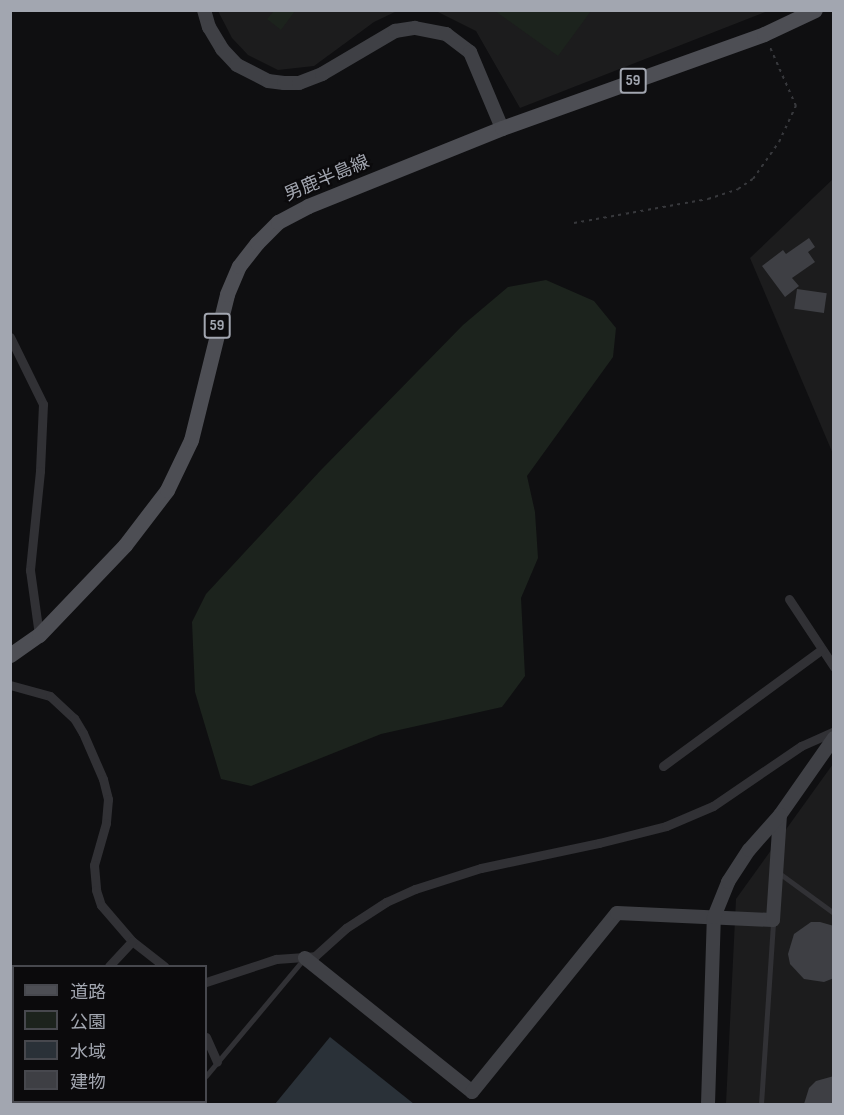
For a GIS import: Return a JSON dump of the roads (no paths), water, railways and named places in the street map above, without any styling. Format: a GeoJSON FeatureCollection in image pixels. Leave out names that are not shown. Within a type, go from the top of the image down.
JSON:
{"type":"FeatureCollection","features":[{"type":"Feature","properties":{"kind":"main road","name":"男鹿半島線"},"geometry":{"type":"LineString","coordinates":[[10,655],[39,635],[125,545],[167,490],[191,440],[227,294],[239,266],[278,222],[308,206],[502,128],[764,34],[788,17],[815,10]]}},
{"type":"Feature","properties":{"kind":"street"},"geometry":{"type":"LineString","coordinates":[[204,10],[209,27],[222,49],[237,65],[268,81],[284,83],[299,83],[322,74],[395,31],[415,28],[446,34],[470,52],[502,128]]}},
{"type":"Feature","properties":{"kind":"street"},"geometry":{"type":"LineString","coordinates":[[10,337],[23,358],[43,404],[40,471],[30,570],[39,635]]}},
{"type":"Feature","properties":{"kind":"street"},"geometry":{"type":"LineString","coordinates":[[789,599],[834,667]]}},
{"type":"Feature","properties":{"kind":"street"},"geometry":{"type":"LineString","coordinates":[[663,766],[822,649]]}},
{"type":"Feature","properties":{"kind":"street"},"geometry":{"type":"LineString","coordinates":[[10,685],[50,696],[74,718],[83,733],[103,779],[108,799],[106,822],[94,865],[96,890],[101,904],[132,941],[163,965]]}},
{"type":"Feature","properties":{"kind":"street"},"geometry":{"type":"LineString","coordinates":[[207,982],[276,959],[304,958],[321,952],[345,928],[386,902],[415,889],[481,868],[666,826],[704,810],[801,746],[834,732]]}},
{"type":"Feature","properties":{"kind":"street"},"geometry":{"type":"LineString","coordinates":[[708,1104],[714,917],[728,882],[749,850],[780,814],[834,738]]}},
{"type":"Feature","properties":{"kind":"street"},"geometry":{"type":"LineString","coordinates":[[304,958],[472,1092],[617,913],[773,920],[780,814]]}},
{"type":"Feature","properties":{"kind":"street"},"geometry":{"type":"LineString","coordinates":[[110,965],[132,941]]}},
{"type":"Feature","properties":{"kind":"street"},"geometry":{"type":"LineString","coordinates":[[207,1039],[217,1062]]}},
{"type":"Feature","properties":{"kind":"lane"},"geometry":{"type":"LineString","coordinates":[[776,870],[834,912]]}},
{"type":"Feature","properties":{"kind":"lane"},"geometry":{"type":"LineString","coordinates":[[761,1104],[773,920]]}},
{"type":"Feature","properties":{"kind":"lane"},"geometry":{"type":"LineString","coordinates":[[207,1076],[304,958]]}},
{"type":"Feature","properties":{"kind":"water"},"geometry":{"type":"Polygon","coordinates":[[[330,1037],[414,1104],[275,1104],[330,1037]]]}}]}
